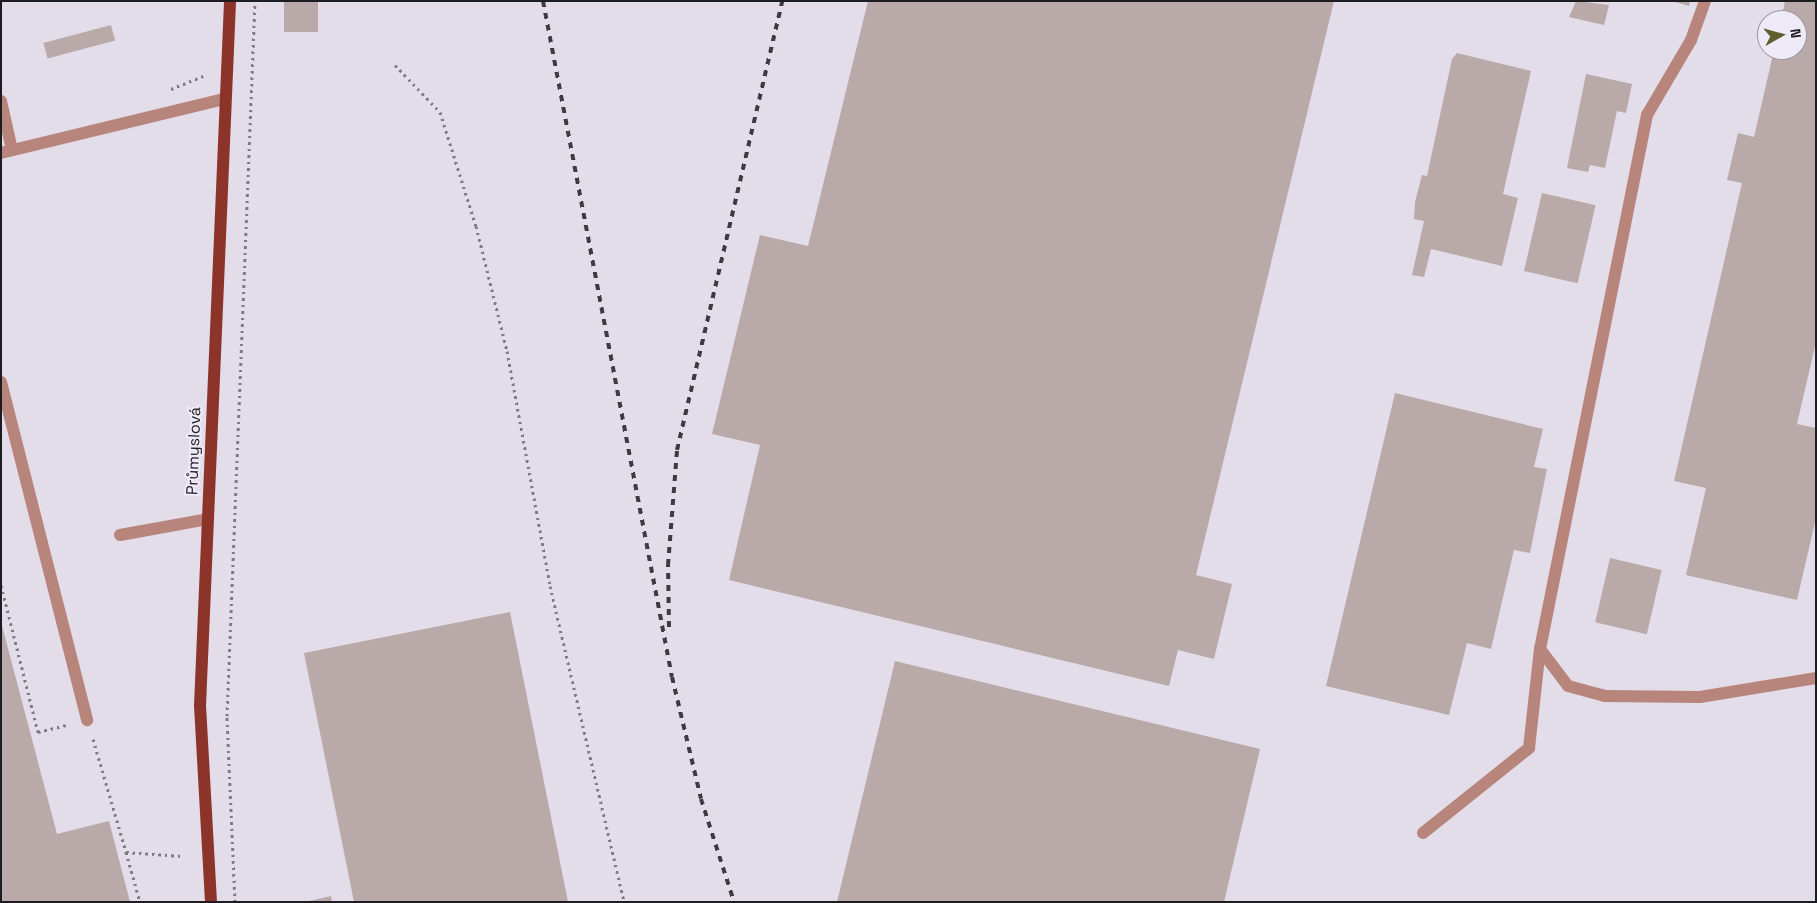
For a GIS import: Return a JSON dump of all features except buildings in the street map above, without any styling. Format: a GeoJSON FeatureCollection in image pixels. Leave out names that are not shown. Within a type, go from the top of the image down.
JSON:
{"type":"FeatureCollection","features":[{"type":"Feature","properties":{"kind":"main road","name":"Průmyslová"},"geometry":{"type":"LineString","coordinates":[[211,902],[200,706],[230,1]]}},
{"type":"Feature","properties":{"kind":"lane"},"geometry":{"type":"LineString","coordinates":[[1423,833],[1529,748],[1540,649],[1648,115],[1691,40],[1705,1]]}},
{"type":"Feature","properties":{"kind":"lane"},"geometry":{"type":"LineString","coordinates":[[1,100],[7,152],[225,99]]}},
{"type":"Feature","properties":{"kind":"lane"},"geometry":{"type":"LineString","coordinates":[[1,382],[87,720]]}},
{"type":"Feature","properties":{"kind":"lane"},"geometry":{"type":"LineString","coordinates":[[120,535],[208,519]]}},
{"type":"Feature","properties":{"kind":"lane"},"geometry":{"type":"LineString","coordinates":[[1540,649],[1568,686],[1605,696],[1700,697],[1816,678]]}},
{"type":"Feature","properties":{"kind":"path"},"geometry":{"type":"LineString","coordinates":[[235,902],[227,716],[255,1]]}},
{"type":"Feature","properties":{"kind":"path"},"geometry":{"type":"LineString","coordinates":[[395,65],[440,112],[476,226],[507,351],[550,586],[624,902]]}},
{"type":"Feature","properties":{"kind":"path"},"geometry":{"type":"LineString","coordinates":[[1,585],[38,732],[87,720],[140,902]]}},
{"type":"Feature","properties":{"kind":"path"},"geometry":{"type":"LineString","coordinates":[[126,852],[182,856]]}},
{"type":"Feature","properties":{"kind":"railway"},"geometry":{"type":"LineString","coordinates":[[543,1],[672,677],[701,799],[734,902]]}},
{"type":"Feature","properties":{"kind":"railway"},"geometry":{"type":"LineString","coordinates":[[669,627],[668,565],[677,450],[782,1]]}}]}
